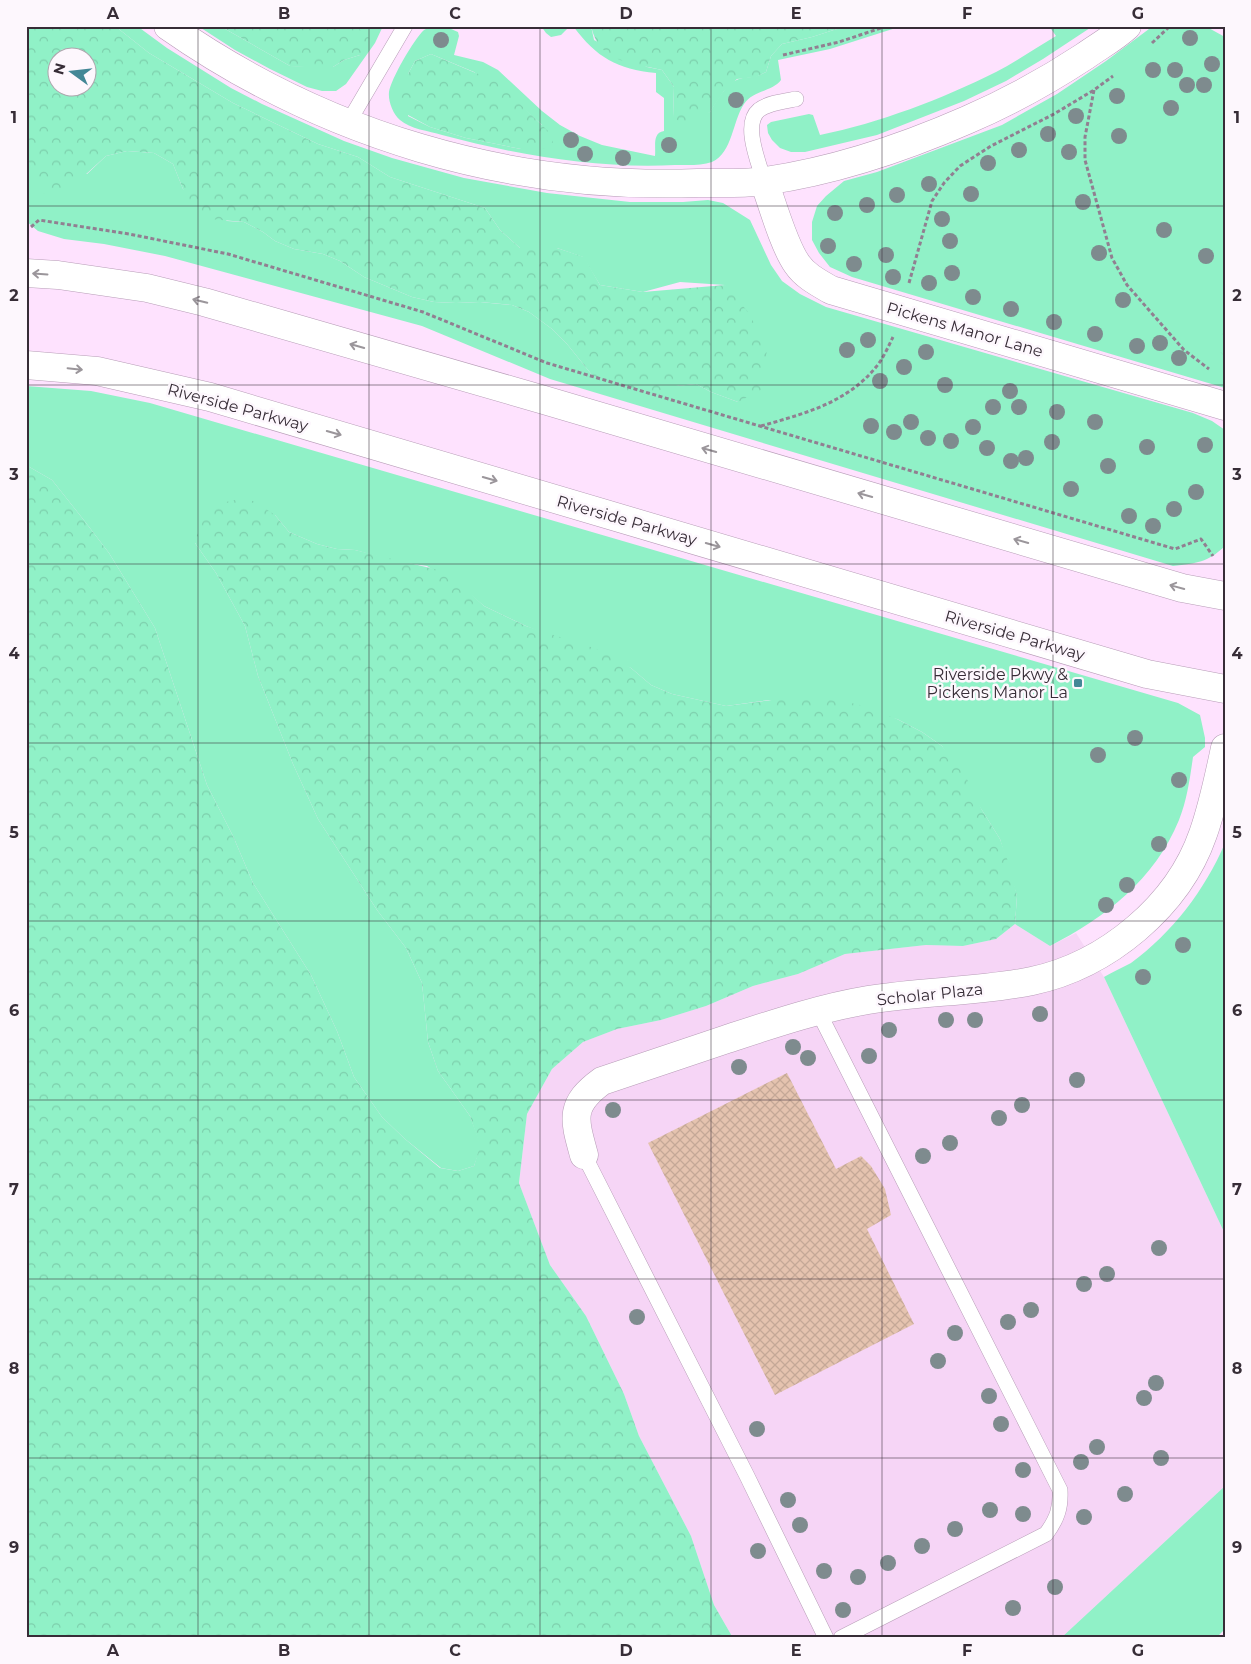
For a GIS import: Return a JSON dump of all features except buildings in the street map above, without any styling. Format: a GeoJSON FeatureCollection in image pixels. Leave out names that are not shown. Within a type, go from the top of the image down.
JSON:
{"type":"FeatureCollection","features":[{"type":"Feature","properties":{"kind":"main road"},"geometry":{"type":"LineString","coordinates":[[168,26],[236,69],[285,95],[348,123],[424,150],[499,168],[612,183],[655,185],[764,181],[824,169],[936,134],[1000,106],[1057,74],[1127,26]]}},
{"type":"Feature","properties":{"kind":"main road","name":"Pickens Manor Lane"},"geometry":{"type":"LineString","coordinates":[[764,181],[787,244],[797,264],[814,280],[831,290],[1225,406]]}},
{"type":"Feature","properties":{"kind":"main road"},"geometry":{"type":"LineString","coordinates":[[26,273],[58,275],[147,288],[204,302],[525,394],[1182,588],[1225,596]]}},
{"type":"Feature","properties":{"kind":"main road","name":"Riverside Parkway"},"geometry":{"type":"LineString","coordinates":[[26,365],[96,371],[210,397],[1147,674],[1225,689]]}},
{"type":"Feature","properties":{"kind":"main road","name":"Scholar Plaza"},"geometry":{"type":"LineString","coordinates":[[584,1155],[576,1116],[579,1104],[589,1090],[602,1081],[779,1022],[818,1012],[868,1000],[995,987],[1034,980],[1066,970],[1095,957],[1144,922],[1164,902],[1181,880],[1203,834],[1225,748]]}},
{"type":"Feature","properties":{"kind":"lane"},"geometry":{"type":"LineString","coordinates":[[348,123],[405,26]]}},
{"type":"Feature","properties":{"kind":"lane"},"geometry":{"type":"LineString","coordinates":[[764,181],[751,134],[753,117],[765,106],[796,99]]}},
{"type":"Feature","properties":{"kind":"lane"},"geometry":{"type":"LineString","coordinates":[[818,1012],[1052,1472],[1060,1490],[1061,1502],[1054,1522],[1046,1534],[841,1638]]}},
{"type":"Feature","properties":{"kind":"lane"},"geometry":{"type":"LineString","coordinates":[[584,1155],[751,1484],[826,1638]]}},
{"type":"Feature","properties":{"kind":"path"},"geometry":{"type":"LineString","coordinates":[[783,55],[839,42],[887,26]]}},
{"type":"Feature","properties":{"kind":"path"},"geometry":{"type":"LineString","coordinates":[[1149,46],[1170,26]]}},
{"type":"Feature","properties":{"kind":"path"},"geometry":{"type":"LineString","coordinates":[[760,426],[802,414],[833,402],[858,386],[876,366],[893,338],[932,201],[944,183],[960,166],[991,146],[1054,114],[1094,90],[1120,70]]}},
{"type":"Feature","properties":{"kind":"path"},"geometry":{"type":"LineString","coordinates":[[1094,90],[1085,137],[1085,160],[1112,258],[1127,285],[1184,350],[1210,370]]}},
{"type":"Feature","properties":{"kind":"path"},"geometry":{"type":"LineString","coordinates":[[31,227],[39,220],[129,234],[228,254],[424,312],[547,363],[1175,549],[1201,539],[1213,556]]}},
{"type":"Feature","properties":{"kind":"shaded area"},"geometry":{"type":"Polygon","coordinates":[[[1015,924],[1050,946],[1076,933],[1104,977],[1225,1234],[1225,1486],[1061,1638],[733,1638],[714,1605],[691,1536],[639,1436],[624,1394],[586,1316],[550,1265],[519,1183],[527,1114],[552,1069],[583,1042],[617,1029],[661,1020],[706,1006],[753,986],[798,974],[845,954],[926,945],[963,946],[996,939],[1015,924]]]}},
{"type":"Feature","properties":{"kind":"green space"},"geometry":{"type":"Polygon","coordinates":[[[26,26],[115,26],[149,53],[233,103],[318,144],[358,157],[390,177],[485,208],[500,230],[520,248],[557,248],[584,257],[600,285],[643,292],[725,285],[749,313],[767,350],[761,390],[738,402],[696,384],[676,386],[645,394],[619,389],[592,375],[552,329],[529,312],[512,305],[480,302],[434,302],[412,297],[364,277],[340,261],[323,254],[294,249],[275,241],[244,222],[210,219],[194,209],[183,189],[173,164],[154,153],[127,151],[106,156],[61,197],[42,193],[26,154],[26,26]]]}},
{"type":"Feature","properties":{"kind":"green space"},"geometry":{"type":"Polygon","coordinates":[[[115,26],[137,26],[167,48],[231,88],[344,141],[392,158],[464,178],[547,193],[630,202],[708,200],[723,203],[750,220],[771,265],[782,281],[800,294],[826,307],[1193,413],[1212,421],[1225,430],[1225,546],[1207,559],[1173,566],[550,379],[422,326],[165,256],[104,244],[64,239],[38,231],[26,221],[26,154],[33,169],[87,174],[106,156],[127,151],[154,153],[173,164],[183,189],[227,221],[244,222],[275,241],[294,249],[323,254],[340,261],[364,277],[412,297],[434,302],[480,302],[512,305],[529,312],[552,329],[567,344],[592,375],[676,386],[696,384],[738,402],[725,285],[680,282],[643,292],[600,285],[583,257],[557,248],[520,248],[500,230],[485,208],[390,177],[358,157],[318,144],[233,103],[149,53],[115,26]]]}},
{"type":"Feature","properties":{"kind":"green space"},"geometry":{"type":"Polygon","coordinates":[[[198,26],[220,26],[290,66],[333,67],[344,60],[360,55],[356,26],[383,26],[375,43],[346,84],[336,91],[322,91],[307,87],[270,69],[235,50],[198,26]]]}},
{"type":"Feature","properties":{"kind":"green space"},"geometry":{"type":"Polygon","coordinates":[[[220,26],[356,26],[370,39],[367,49],[360,55],[344,60],[333,67],[290,66],[220,26]]]}},
{"type":"Feature","properties":{"kind":"green space"},"geometry":{"type":"Polygon","coordinates":[[[435,26],[458,32],[459,36],[454,55],[483,62],[498,70],[560,125],[602,145],[655,156],[656,137],[660,132],[664,131],[664,98],[656,92],[656,73],[619,65],[609,60],[591,46],[573,26],[591,26],[594,40],[647,67],[662,70],[674,87],[673,117],[710,112],[722,93],[734,81],[758,76],[766,72],[771,56],[782,44],[846,26],[902,26],[830,49],[778,60],[781,80],[773,87],[748,99],[740,111],[728,144],[719,157],[712,162],[699,165],[646,166],[587,163],[499,149],[409,126],[404,123],[397,117],[391,107],[389,92],[398,69],[409,50],[424,30],[435,26]],[[431,54],[415,61],[408,74],[408,116],[430,127],[466,138],[521,149],[544,149],[542,125],[523,108],[474,72],[431,54]]]}},
{"type":"Feature","properties":{"kind":"green space"},"geometry":{"type":"Polygon","coordinates":[[[541,26],[570,26],[561,35],[551,37],[541,26]]]}},
{"type":"Feature","properties":{"kind":"green space"},"geometry":{"type":"Polygon","coordinates":[[[591,26],[846,26],[782,44],[771,56],[766,72],[756,77],[737,79],[724,91],[710,112],[695,120],[680,122],[673,117],[674,87],[662,70],[628,63],[609,54],[601,48],[591,26]]]}},
{"type":"Feature","properties":{"kind":"green space"},"geometry":{"type":"Polygon","coordinates":[[[1049,26],[1067,26],[1068,28],[1070,26],[1093,26],[1006,81],[964,101],[877,135],[805,152],[791,152],[780,148],[768,133],[767,125],[771,122],[809,114],[813,115],[820,135],[865,124],[932,101],[996,72],[1056,36],[1049,26]]]}},
{"type":"Feature","properties":{"kind":"green space"},"geometry":{"type":"Polygon","coordinates":[[[1153,26],[1205,26],[1225,37],[1225,388],[852,277],[830,267],[819,253],[812,240],[812,222],[817,206],[844,181],[877,172],[1002,125],[1057,94],[1153,26]]]}},
{"type":"Feature","properties":{"kind":"green space"},"geometry":{"type":"Polygon","coordinates":[[[431,54],[497,82],[549,132],[553,143],[544,149],[521,149],[466,138],[430,127],[408,115],[398,101],[401,87],[415,61],[431,54]]]}},
{"type":"Feature","properties":{"kind":"green space"},"geometry":{"type":"Polygon","coordinates":[[[1225,332],[1225,357],[1217,348],[1221,335],[1225,332]]]}},
{"type":"Feature","properties":{"kind":"green space"},"geometry":{"type":"Polygon","coordinates":[[[26,386],[91,391],[150,403],[1178,703],[1200,715],[1205,747],[1193,757],[1182,812],[1169,841],[1156,861],[1126,895],[1109,909],[1090,923],[1050,946],[1015,924],[1017,896],[1000,839],[942,746],[922,732],[897,719],[769,700],[726,706],[672,694],[651,685],[631,668],[526,626],[484,606],[470,594],[427,566],[399,562],[355,550],[337,549],[317,544],[289,532],[275,515],[195,543],[216,573],[245,626],[258,676],[293,764],[318,819],[377,910],[406,948],[422,983],[428,1042],[438,1071],[470,1116],[481,1146],[474,1166],[458,1171],[441,1168],[405,1139],[382,1117],[354,1077],[337,1031],[311,975],[253,883],[233,836],[207,785],[155,628],[109,553],[83,519],[52,480],[26,465],[26,386]]]}},
{"type":"Feature","properties":{"kind":"green space"},"geometry":{"type":"Polygon","coordinates":[[[26,465],[52,480],[83,519],[109,553],[155,628],[207,785],[233,836],[253,883],[311,975],[337,1031],[354,1077],[382,1117],[440,1168],[458,1171],[474,1166],[480,1146],[470,1116],[438,1071],[428,1042],[422,983],[406,948],[377,910],[318,819],[293,764],[258,676],[245,626],[216,573],[195,543],[201,519],[221,503],[235,500],[254,501],[275,515],[289,532],[317,544],[337,549],[355,550],[447,572],[484,606],[526,626],[603,651],[631,668],[651,685],[672,694],[726,706],[803,696],[857,704],[897,719],[922,732],[942,746],[965,775],[982,810],[1000,839],[1011,870],[1017,896],[1015,924],[996,939],[963,946],[926,945],[845,954],[798,974],[753,986],[706,1006],[661,1020],[617,1029],[583,1042],[552,1069],[527,1114],[519,1183],[550,1265],[586,1316],[624,1394],[639,1436],[691,1536],[714,1605],[733,1638],[26,1638],[26,465]]]}},
{"type":"Feature","properties":{"kind":"green space"},"geometry":{"type":"Polygon","coordinates":[[[1225,843],[1225,1234],[1104,977],[1131,963],[1173,924],[1208,877],[1225,843]]]}},
{"type":"Feature","properties":{"kind":"green space"},"geometry":{"type":"Polygon","coordinates":[[[1225,1486],[1225,1629],[1216,1638],[1061,1638],[1225,1486]]]}},
{"type":"Feature","properties":{"kind":"place","name":"Riverside Pkwy & Pickens Manor La"},"geometry":{"type":"Point","coordinates":[1078,683]}}]}
